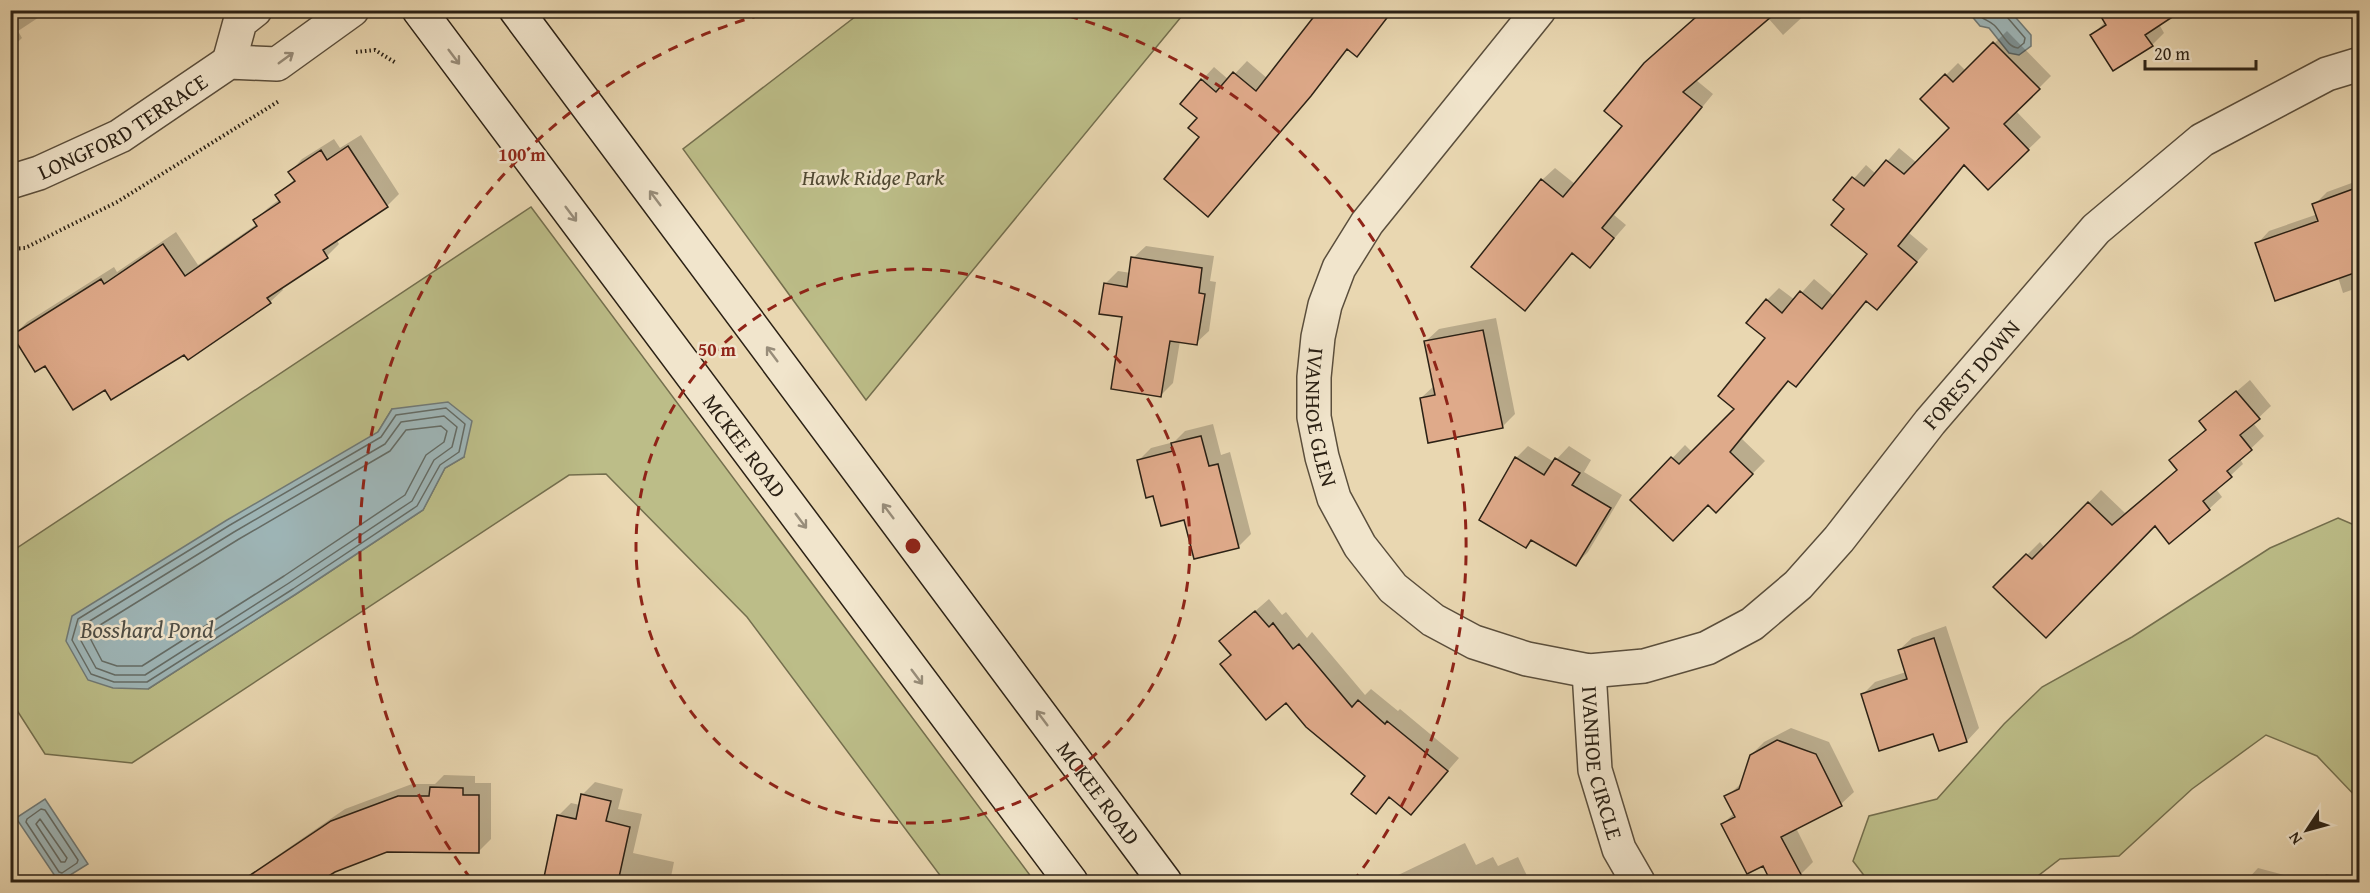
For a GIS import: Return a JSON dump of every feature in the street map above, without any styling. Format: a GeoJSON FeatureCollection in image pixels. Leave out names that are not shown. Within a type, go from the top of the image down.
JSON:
{"type":"FeatureCollection","features":[{"type":"Feature","properties":{"kind":"street","name":"LONGFORD TERRACE"},"geometry":{"type":"LineString","coordinates":[[230,62],[240,22],[255,10]]}},
{"type":"Feature","properties":{"kind":"street","name":"LONGFORD TERRACE"},"geometry":{"type":"LineString","coordinates":[[10,182],[39,173],[120,136],[230,62],[277,64],[352,10]]}},
{"type":"Feature","properties":{"kind":"street","name":"MCKEE ROAD"},"geometry":{"type":"LineString","coordinates":[[419,10],[1071,882]]}},
{"type":"Feature","properties":{"kind":"street","name":"MCKEE ROAD"},"geometry":{"type":"LineString","coordinates":[[516,10],[1165,882]]}},
{"type":"Feature","properties":{"kind":"street","name":"IVANHOE GLEN"},"geometry":{"type":"LineString","coordinates":[[1539,10],[1366,223],[1339,268],[1325,305],[1318,337],[1314,376],[1314,417],[1322,457],[1334,498],[1360,546],[1393,588],[1433,620],[1474,642],[1527,659],[1589,671]]}},
{"type":"Feature","properties":{"kind":"street","name":"FOREST DOWN"},"geometry":{"type":"LineString","coordinates":[[1589,671],[1644,666],[1707,648],[1752,624],[1798,585],[1839,539],[1930,422],[2096,229],[2202,140],[2327,74],[2360,64]]}},
{"type":"Feature","properties":{"kind":"street","name":"IVANHOE CIRCLE"},"geometry":{"type":"LineString","coordinates":[[1589,671],[1595,770],[1619,849],[1638,882]]}},
{"type":"Feature","properties":{"kind":"path"},"geometry":{"type":"LineString","coordinates":[[356,52],[375,50],[396,63]]}},
{"type":"Feature","properties":{"kind":"path"},"geometry":{"type":"LineString","coordinates":[[10,249],[25,248],[117,202],[286,96]]}},
{"type":"Feature","properties":{"kind":"green space","name":"Hawk Ridge Park"},"geometry":{"type":"Polygon","coordinates":[[[864,10],[1186,11],[866,400],[683,149],[864,10]]]}},
{"type":"Feature","properties":{"kind":"green space"},"geometry":{"type":"Polygon","coordinates":[[[531,207],[1035,882],[945,882],[747,617],[606,474],[569,475],[132,763],[45,754],[11,701],[11,552],[531,207]],[[392,409],[378,432],[148,689],[423,510],[445,468],[464,457],[392,409]]]}},
{"type":"Feature","properties":{"kind":"green space"},"geometry":{"type":"Polygon","coordinates":[[[2338,518],[2359,527],[2359,800],[2317,756],[2266,735],[2192,789],[2119,856],[2060,859],[2030,882],[1869,882],[1853,861],[1869,816],[1937,799],[2004,724],[2042,687],[2132,637],[2270,548],[2338,518]]]}},
{"type":"Feature","properties":{"kind":"water"},"geometry":{"type":"Polygon","coordinates":[[[1971,11],[2010,11],[2031,35],[2031,46],[2019,55],[2009,53],[1989,28],[1980,26],[1970,14],[1971,11]]]}},
{"type":"Feature","properties":{"kind":"water","name":"Bosshard Pond"},"geometry":{"type":"Polygon","coordinates":[[[448,402],[472,421],[464,457],[445,468],[423,510],[148,689],[113,688],[88,680],[66,641],[72,616],[227,520],[378,432],[392,409],[448,402]]]}},
{"type":"Feature","properties":{"kind":"water"},"geometry":{"type":"Polygon","coordinates":[[[45,799],[88,864],[59,882],[16,818],[45,799]]]}},
{"type":"Feature","properties":{"kind":"building"},"geometry":{"type":"Polygon","coordinates":[[[1319,10],[1393,10],[1357,57],[1347,49],[1311,96],[1208,217],[1164,179],[1199,137],[1188,128],[1197,118],[1180,104],[1201,79],[1216,92],[1233,72],[1256,91],[1319,10]]]}},
{"type":"Feature","properties":{"kind":"building"},"geometry":{"type":"Polygon","coordinates":[[[1704,10],[1779,10],[1683,92],[1702,107],[1602,228],[1614,238],[1590,268],[1572,253],[1525,311],[1471,267],[1541,179],[1563,197],[1622,126],[1604,111],[1644,63],[1704,10]]]}},
{"type":"Feature","properties":{"kind":"building"},"geometry":{"type":"Polygon","coordinates":[[[2097,10],[2183,10],[2145,35],[2153,46],[2113,71],[2090,35],[2106,25],[2097,10]]]}},
{"type":"Feature","properties":{"kind":"building"},"geometry":{"type":"Polygon","coordinates":[[[1993,42],[2040,89],[2004,124],[2029,150],[1988,190],[1964,165],[1898,246],[1917,262],[1877,310],[1866,301],[1796,387],[1788,381],[1730,452],[1753,474],[1716,513],[1708,505],[1673,541],[1630,500],[1671,457],[1679,464],[1734,409],[1718,396],[1765,338],[1746,323],[1766,299],[1782,313],[1800,291],[1822,309],[1867,254],[1831,225],[1844,209],[1833,200],[1852,177],[1864,186],[1886,160],[1904,174],[1949,128],[1920,99],[1945,74],[1953,82],[1993,42]]]}},
{"type":"Feature","properties":{"kind":"building"},"geometry":{"type":"Polygon","coordinates":[[[348,146],[388,207],[323,250],[328,258],[267,298],[271,303],[188,360],[184,355],[111,400],[105,390],[73,410],[45,366],[35,372],[12,335],[101,279],[104,284],[163,244],[185,276],[257,226],[253,220],[280,202],[275,195],[295,181],[288,172],[321,150],[327,160],[348,146]]]}},
{"type":"Feature","properties":{"kind":"building"},"geometry":{"type":"Polygon","coordinates":[[[2353,189],[2360,207],[2360,271],[2275,301],[2255,243],[2318,221],[2312,204],[2353,189]]]}},
{"type":"Feature","properties":{"kind":"building"},"geometry":{"type":"Polygon","coordinates":[[[1131,257],[1202,268],[1199,293],[1205,294],[1197,345],[1170,341],[1161,397],[1111,389],[1122,317],[1099,314],[1104,283],[1127,287],[1131,257]]]}},
{"type":"Feature","properties":{"kind":"building"},"geometry":{"type":"Polygon","coordinates":[[[1483,330],[1503,428],[1428,443],[1420,398],[1435,395],[1424,341],[1483,330]]]}},
{"type":"Feature","properties":{"kind":"building"},"geometry":{"type":"Polygon","coordinates":[[[2236,391],[2260,419],[2240,435],[2252,450],[2227,471],[2232,477],[2203,501],[2210,510],[2169,544],[2155,526],[2046,638],[1993,587],[2026,554],[2032,559],[2088,502],[2112,525],[2177,470],[2169,460],[2206,430],[2199,421],[2236,391]]]}},
{"type":"Feature","properties":{"kind":"building"},"geometry":{"type":"Polygon","coordinates":[[[1201,436],[1209,466],[1218,464],[1239,548],[1194,559],[1184,520],[1161,526],[1153,496],[1146,498],[1137,460],[1173,451],[1171,443],[1201,436]]]}},
{"type":"Feature","properties":{"kind":"building"},"geometry":{"type":"Polygon","coordinates":[[[1515,457],[1544,475],[1555,458],[1580,473],[1572,485],[1611,508],[1576,566],[1531,540],[1526,548],[1479,520],[1515,457]]]}},
{"type":"Feature","properties":{"kind":"building"},"geometry":{"type":"Polygon","coordinates":[[[1255,611],[1269,627],[1273,623],[1293,649],[1299,644],[1352,707],[1358,700],[1385,724],[1387,721],[1448,771],[1411,815],[1389,797],[1376,814],[1351,794],[1365,776],[1306,727],[1286,703],[1266,720],[1220,664],[1231,655],[1219,641],[1255,611]]]}},
{"type":"Feature","properties":{"kind":"building"},"geometry":{"type":"Polygon","coordinates":[[[1934,638],[1967,742],[1939,751],[1933,734],[1879,751],[1861,694],[1907,679],[1898,650],[1934,638]]]}},
{"type":"Feature","properties":{"kind":"building"},"geometry":{"type":"Polygon","coordinates":[[[1777,740],[1816,754],[1842,806],[1781,837],[1805,882],[1771,882],[1763,866],[1747,874],[1721,824],[1735,817],[1724,796],[1739,789],[1750,755],[1777,740]]]}},
{"type":"Feature","properties":{"kind":"building"},"geometry":{"type":"Polygon","coordinates":[[[430,787],[463,788],[463,795],[479,795],[479,853],[387,852],[335,872],[319,882],[240,882],[331,821],[398,796],[429,796],[430,787]]]}},
{"type":"Feature","properties":{"kind":"building"},"geometry":{"type":"Polygon","coordinates":[[[581,794],[611,801],[606,821],[630,827],[618,882],[543,882],[557,815],[576,819],[581,794]]]}}]}
